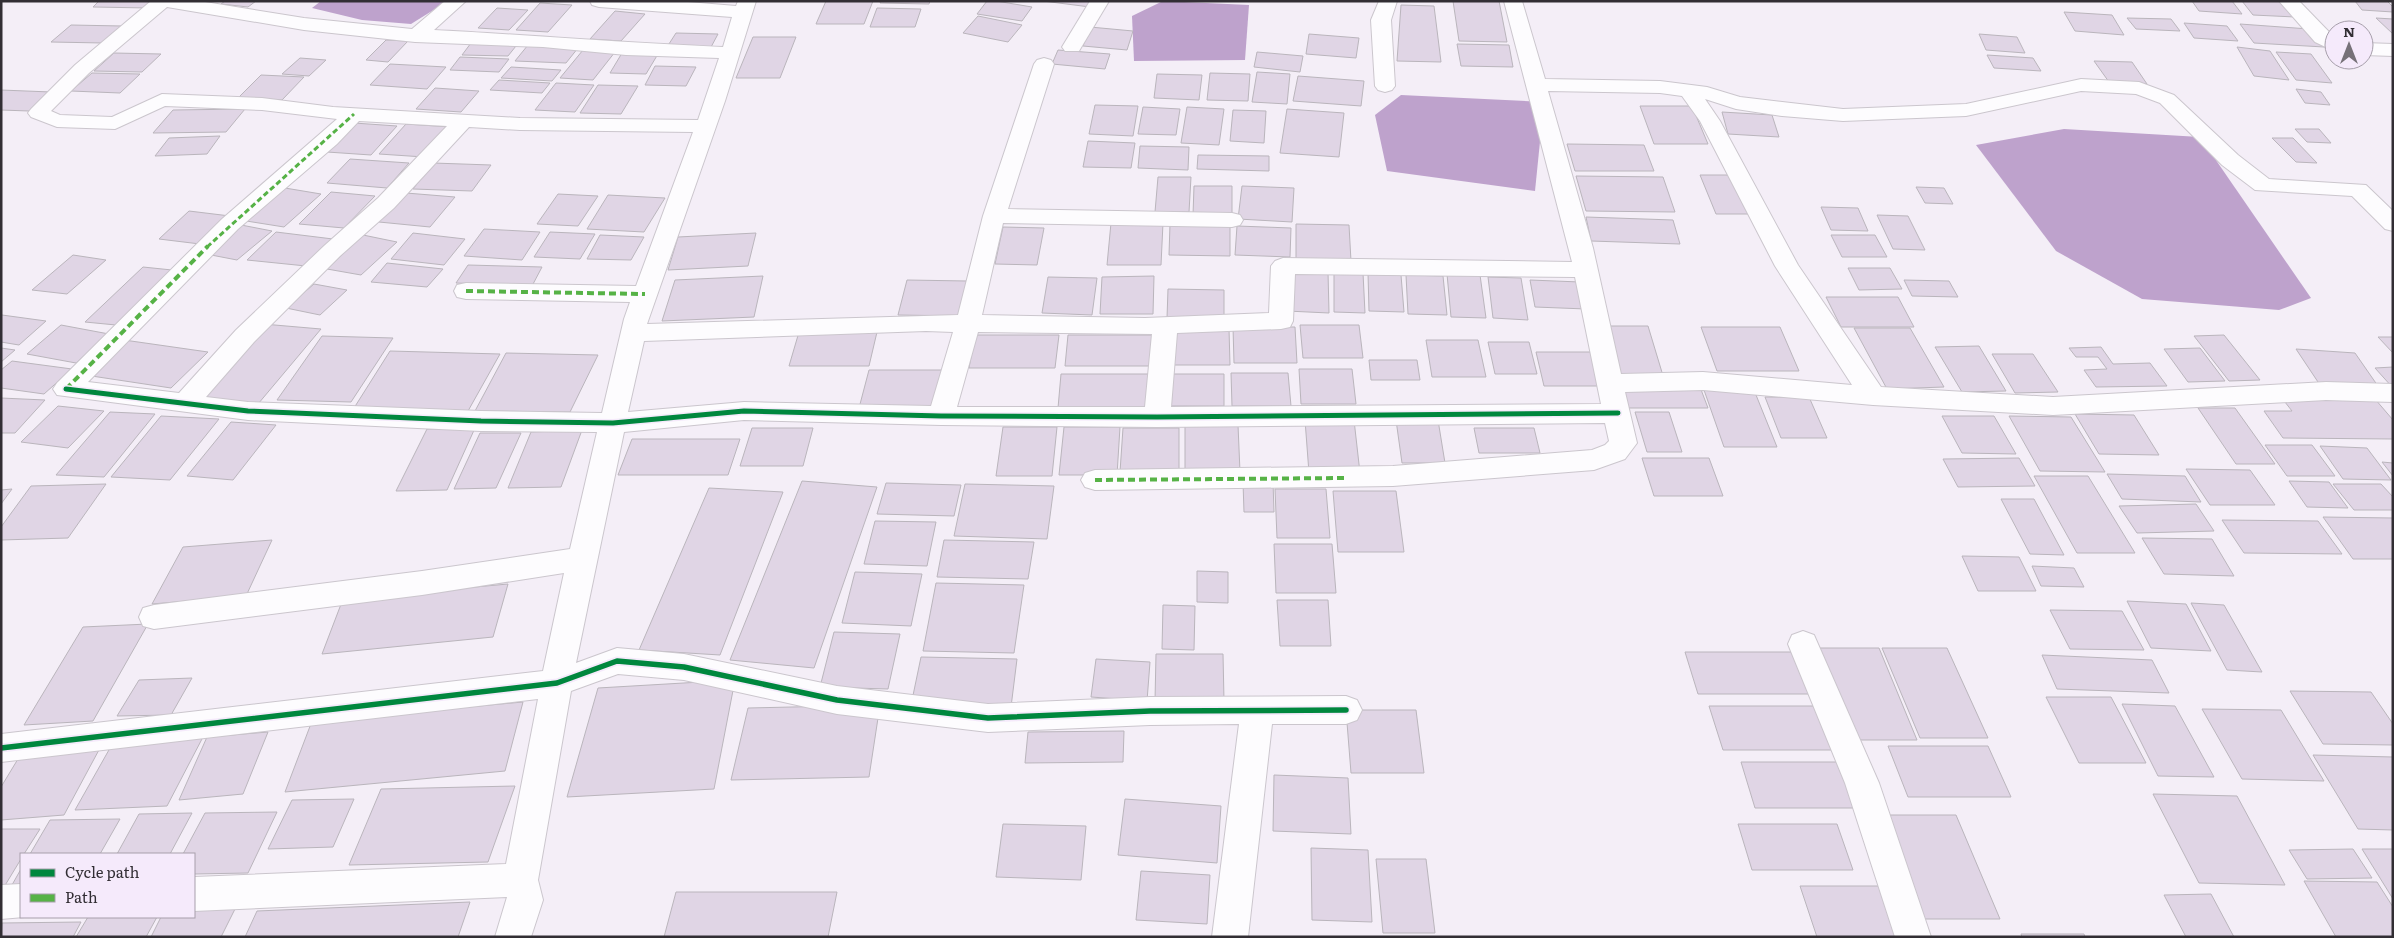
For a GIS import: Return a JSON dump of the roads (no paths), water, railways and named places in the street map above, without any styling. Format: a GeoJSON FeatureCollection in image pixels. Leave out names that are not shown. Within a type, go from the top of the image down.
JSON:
{"type":"FeatureCollection","features":[{"type":"Feature","properties":{"kind":"street"},"geometry":{"type":"LineString","coordinates":[[415,36],[457,1]]}},
{"type":"Feature","properties":{"kind":"street"},"geometry":{"type":"LineString","coordinates":[[513,937],[525,900],[520,880],[557,683],[582,559],[633,333],[645,294],[706,126],[745,7],[681,9],[599,1]]}},
{"type":"Feature","properties":{"kind":"street"},"geometry":{"type":"LineString","coordinates":[[1072,47],[1100,1]]}},
{"type":"Feature","properties":{"kind":"street"},"geometry":{"type":"LineString","coordinates":[[1386,86],[1381,20],[1388,1]]}},
{"type":"Feature","properties":{"kind":"street"},"geometry":{"type":"LineString","coordinates":[[1095,480],[1384,477],[1594,460],[1615,452],[1623,443],[1612,383],[1586,270],[1512,1]]}},
{"type":"Feature","properties":{"kind":"street"},"geometry":{"type":"LineString","coordinates":[[2288,1],[2324,39]]}},
{"type":"Feature","properties":{"kind":"street"},"geometry":{"type":"LineString","coordinates":[[706,126],[520,124],[354,114],[262,104],[162,100],[115,124],[57,121],[38,113],[54,94],[162,2],[203,6],[278,20],[415,36],[543,41],[626,49],[730,53]]}},
{"type":"Feature","properties":{"kind":"street"},"geometry":{"type":"LineString","coordinates":[[278,20],[297,6]]}},
{"type":"Feature","properties":{"kind":"street"},"geometry":{"type":"LineString","coordinates":[[2374,49],[2393,50]]}},
{"type":"Feature","properties":{"kind":"street"},"geometry":{"type":"LineString","coordinates":[[941,416],[968,324],[994,216],[1044,64]]}},
{"type":"Feature","properties":{"kind":"street"},"geometry":{"type":"LineString","coordinates":[[1535,85],[1610,85],[1689,90],[1706,93],[1736,103],[1782,110],[1843,115],[1966,110],[2081,85],[2139,88],[2166,99],[2230,160],[2263,185],[2358,190],[2393,224]]}},
{"type":"Feature","properties":{"kind":"street"},"geometry":{"type":"LineString","coordinates":[[1689,90],[1710,121],[1787,266],[1873,396]]}},
{"type":"Feature","properties":{"kind":"street"},"geometry":{"type":"LineString","coordinates":[[354,114],[322,145],[230,224],[66,389],[184,404],[268,412],[481,421],[613,423],[744,411],[941,416],[1157,417],[1618,413]]}},
{"type":"Feature","properties":{"kind":"street"},"geometry":{"type":"LineString","coordinates":[[184,404],[252,330],[332,251],[386,203],[463,121]]}},
{"type":"Feature","properties":{"kind":"street"},"geometry":{"type":"LineString","coordinates":[[994,216],[1232,220]]}},
{"type":"Feature","properties":{"kind":"street"},"geometry":{"type":"LineString","coordinates":[[633,333],[968,324],[1145,326],[1281,321],[1283,266],[1586,270]]}},
{"type":"Feature","properties":{"kind":"street"},"geometry":{"type":"LineString","coordinates":[[466,291],[645,294]]}},
{"type":"Feature","properties":{"kind":"street"},"geometry":{"type":"LineString","coordinates":[[1157,417],[1165,324]]}},
{"type":"Feature","properties":{"kind":"street"},"geometry":{"type":"LineString","coordinates":[[1612,383],[1704,381],[1873,396],[2053,406],[2326,391],[2393,393]]}},
{"type":"Feature","properties":{"kind":"street"},"geometry":{"type":"LineString","coordinates":[[154,617],[337,592],[478,577],[582,559]]}},
{"type":"Feature","properties":{"kind":"street"},"geometry":{"type":"LineString","coordinates":[[1803,644],[1862,783],[1913,937]]}},
{"type":"Feature","properties":{"kind":"street"},"geometry":{"type":"LineString","coordinates":[[1,748],[557,683],[617,661],[684,667],[837,700],[988,718],[1150,711],[1346,710]]}},
{"type":"Feature","properties":{"kind":"street"},"geometry":{"type":"LineString","coordinates":[[1230,937],[1256,711]]}},
{"type":"Feature","properties":{"kind":"street"},"geometry":{"type":"LineString","coordinates":[[195,894],[520,880]]}},
{"type":"Feature","properties":{"kind":"street"},"geometry":{"type":"LineString","coordinates":[[1,902],[20,901]]}}]}
